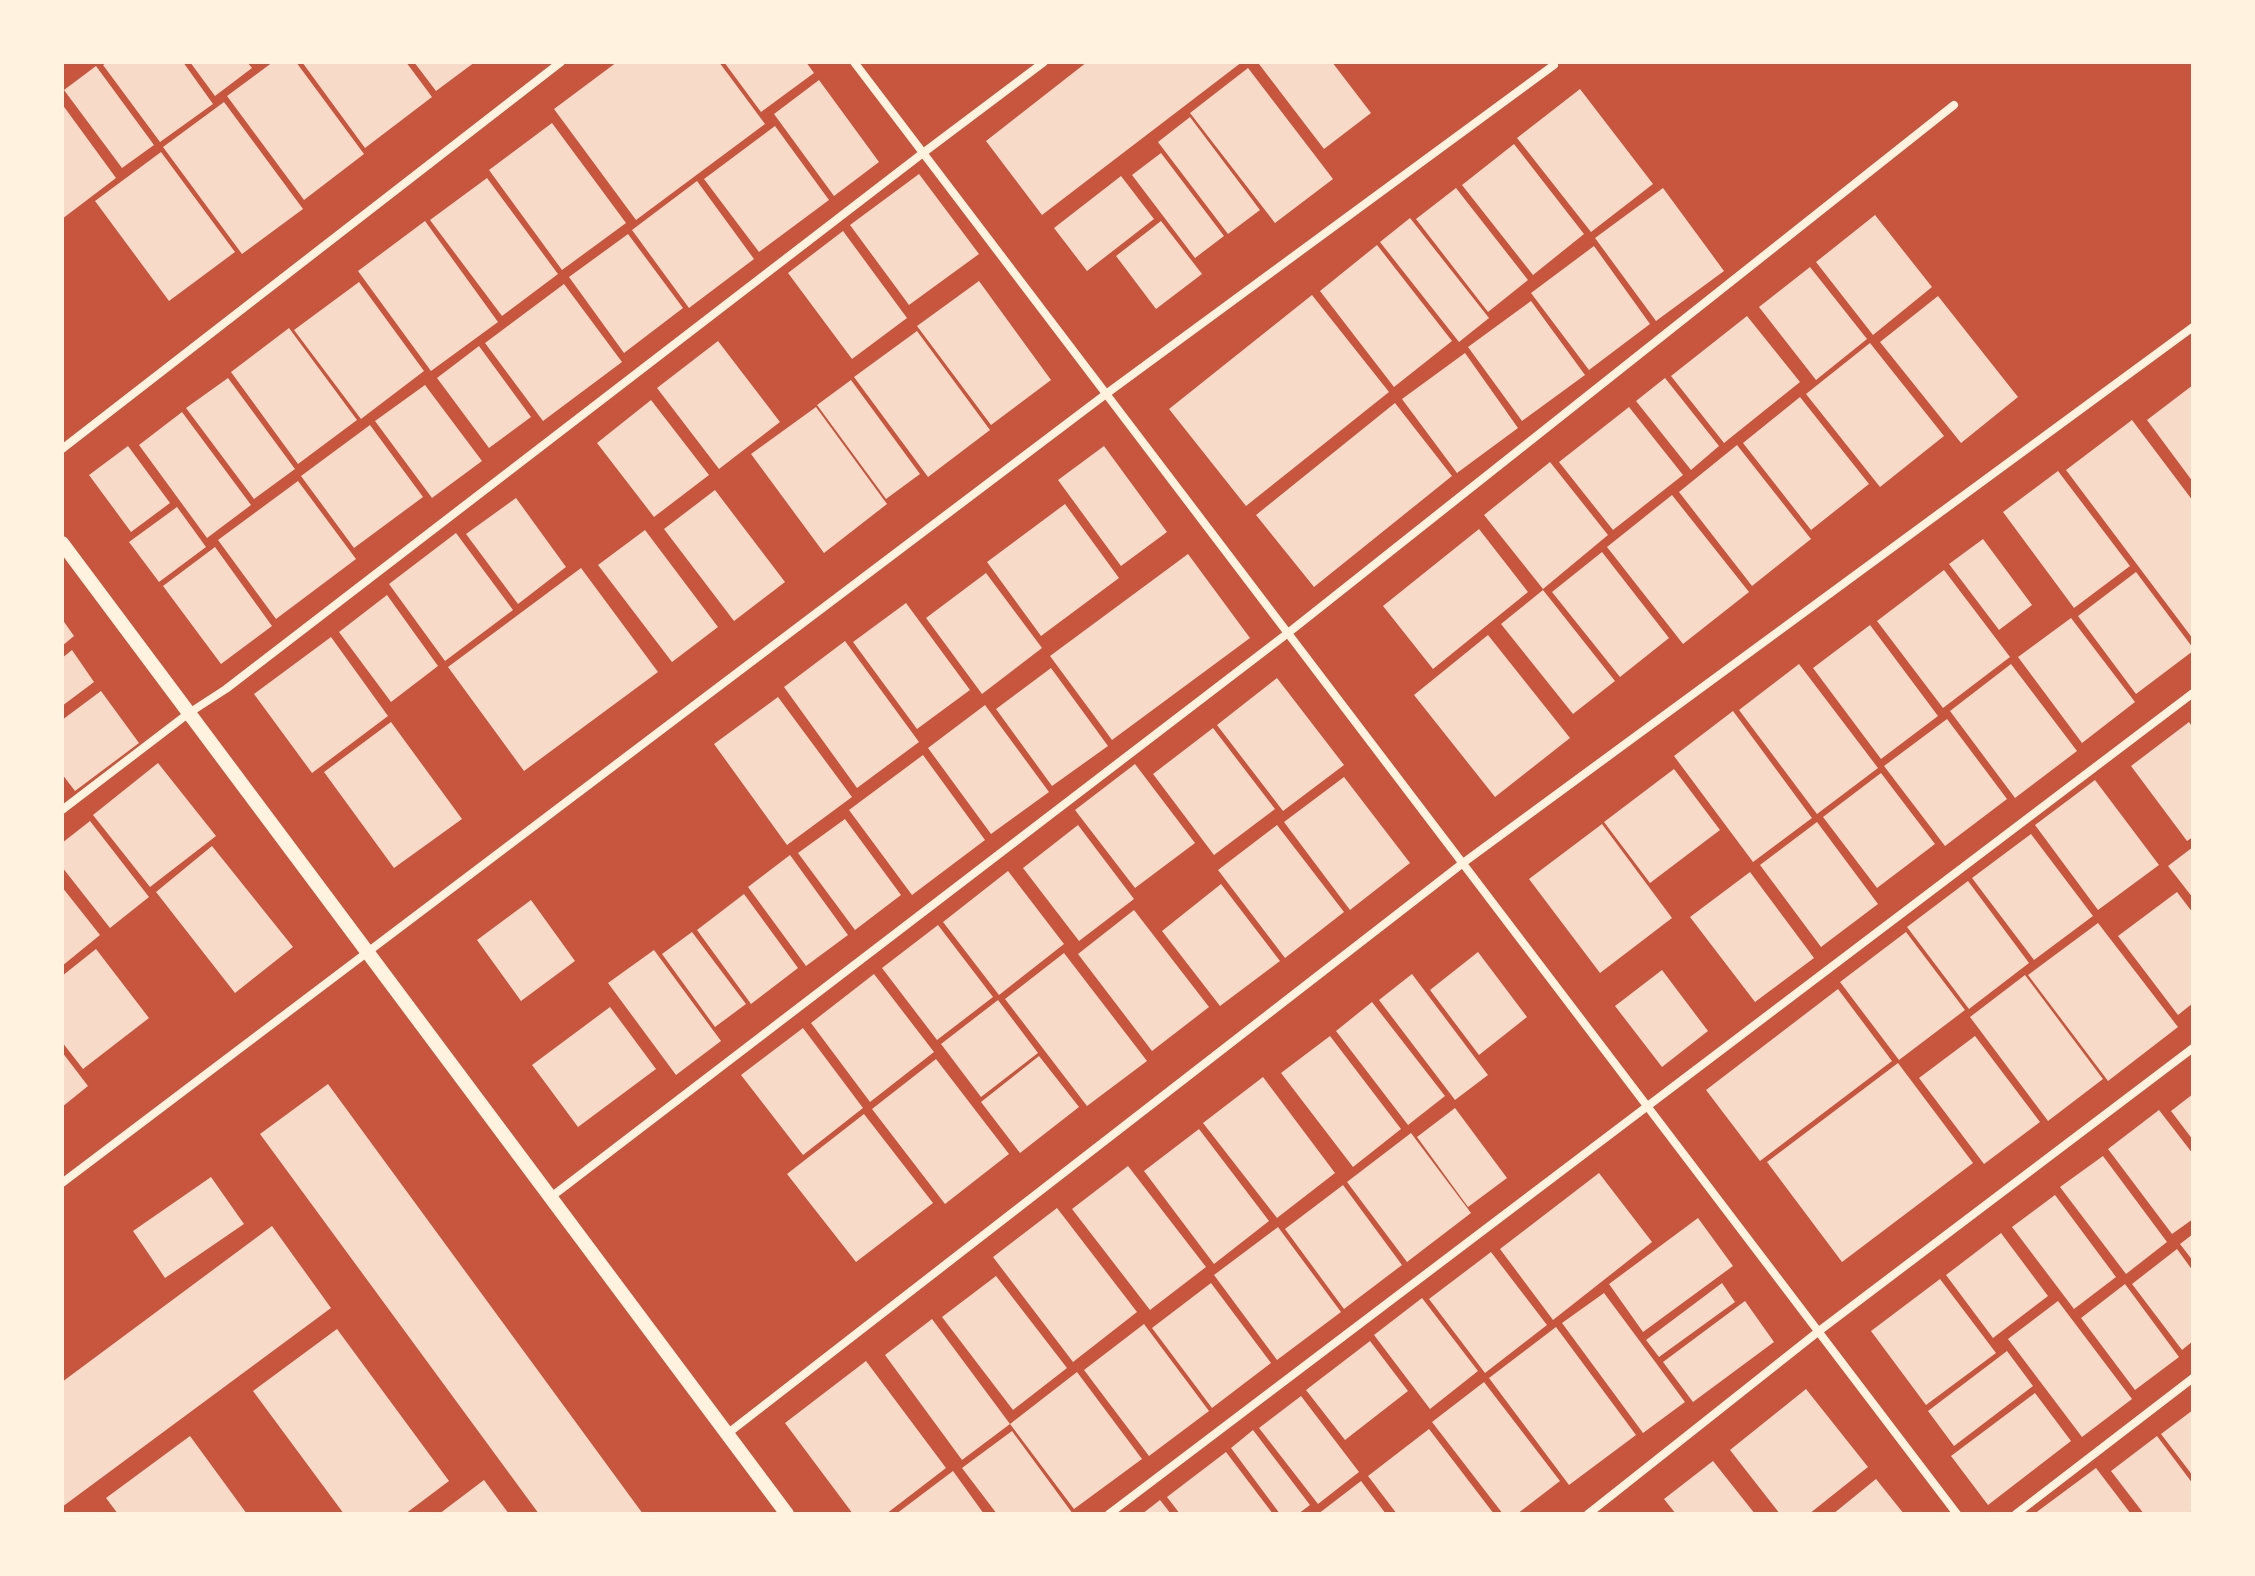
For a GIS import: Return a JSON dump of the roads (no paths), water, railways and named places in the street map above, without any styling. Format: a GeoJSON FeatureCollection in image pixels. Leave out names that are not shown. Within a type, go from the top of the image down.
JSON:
{"type":"FeatureCollection","features":[{"type":"Feature","properties":{"kind":"street"},"geometry":{"type":"LineString","coordinates":[[62,449],[561,62]]}},
{"type":"Feature","properties":{"kind":"street"},"geometry":{"type":"LineString","coordinates":[[854,62],[1957,1514]]}},
{"type":"Feature","properties":{"kind":"street"},"geometry":{"type":"LineString","coordinates":[[62,810],[189,713],[226,689],[1044,62]]}},
{"type":"Feature","properties":{"kind":"street"},"geometry":{"type":"LineString","coordinates":[[62,1183],[1106,394],[1554,65]]}},
{"type":"Feature","properties":{"kind":"street"},"geometry":{"type":"LineString","coordinates":[[551,1197],[1288,633],[1954,105]]}},
{"type":"Feature","properties":{"kind":"street"},"geometry":{"type":"LineString","coordinates":[[727,1434],[1463,863],[2193,327]]}},
{"type":"Feature","properties":{"kind":"street"},"geometry":{"type":"LineString","coordinates":[[62,543],[787,1514]]}},
{"type":"Feature","properties":{"kind":"street"},"geometry":{"type":"LineString","coordinates":[[1109,1514],[2193,693]]}},
{"type":"Feature","properties":{"kind":"street"},"geometry":{"type":"LineString","coordinates":[[1588,1514],[1819,1331],[2193,1048]]}},
{"type":"Feature","properties":{"kind":"street"},"geometry":{"type":"LineString","coordinates":[[2016,1514],[2193,1378]]}}]}
